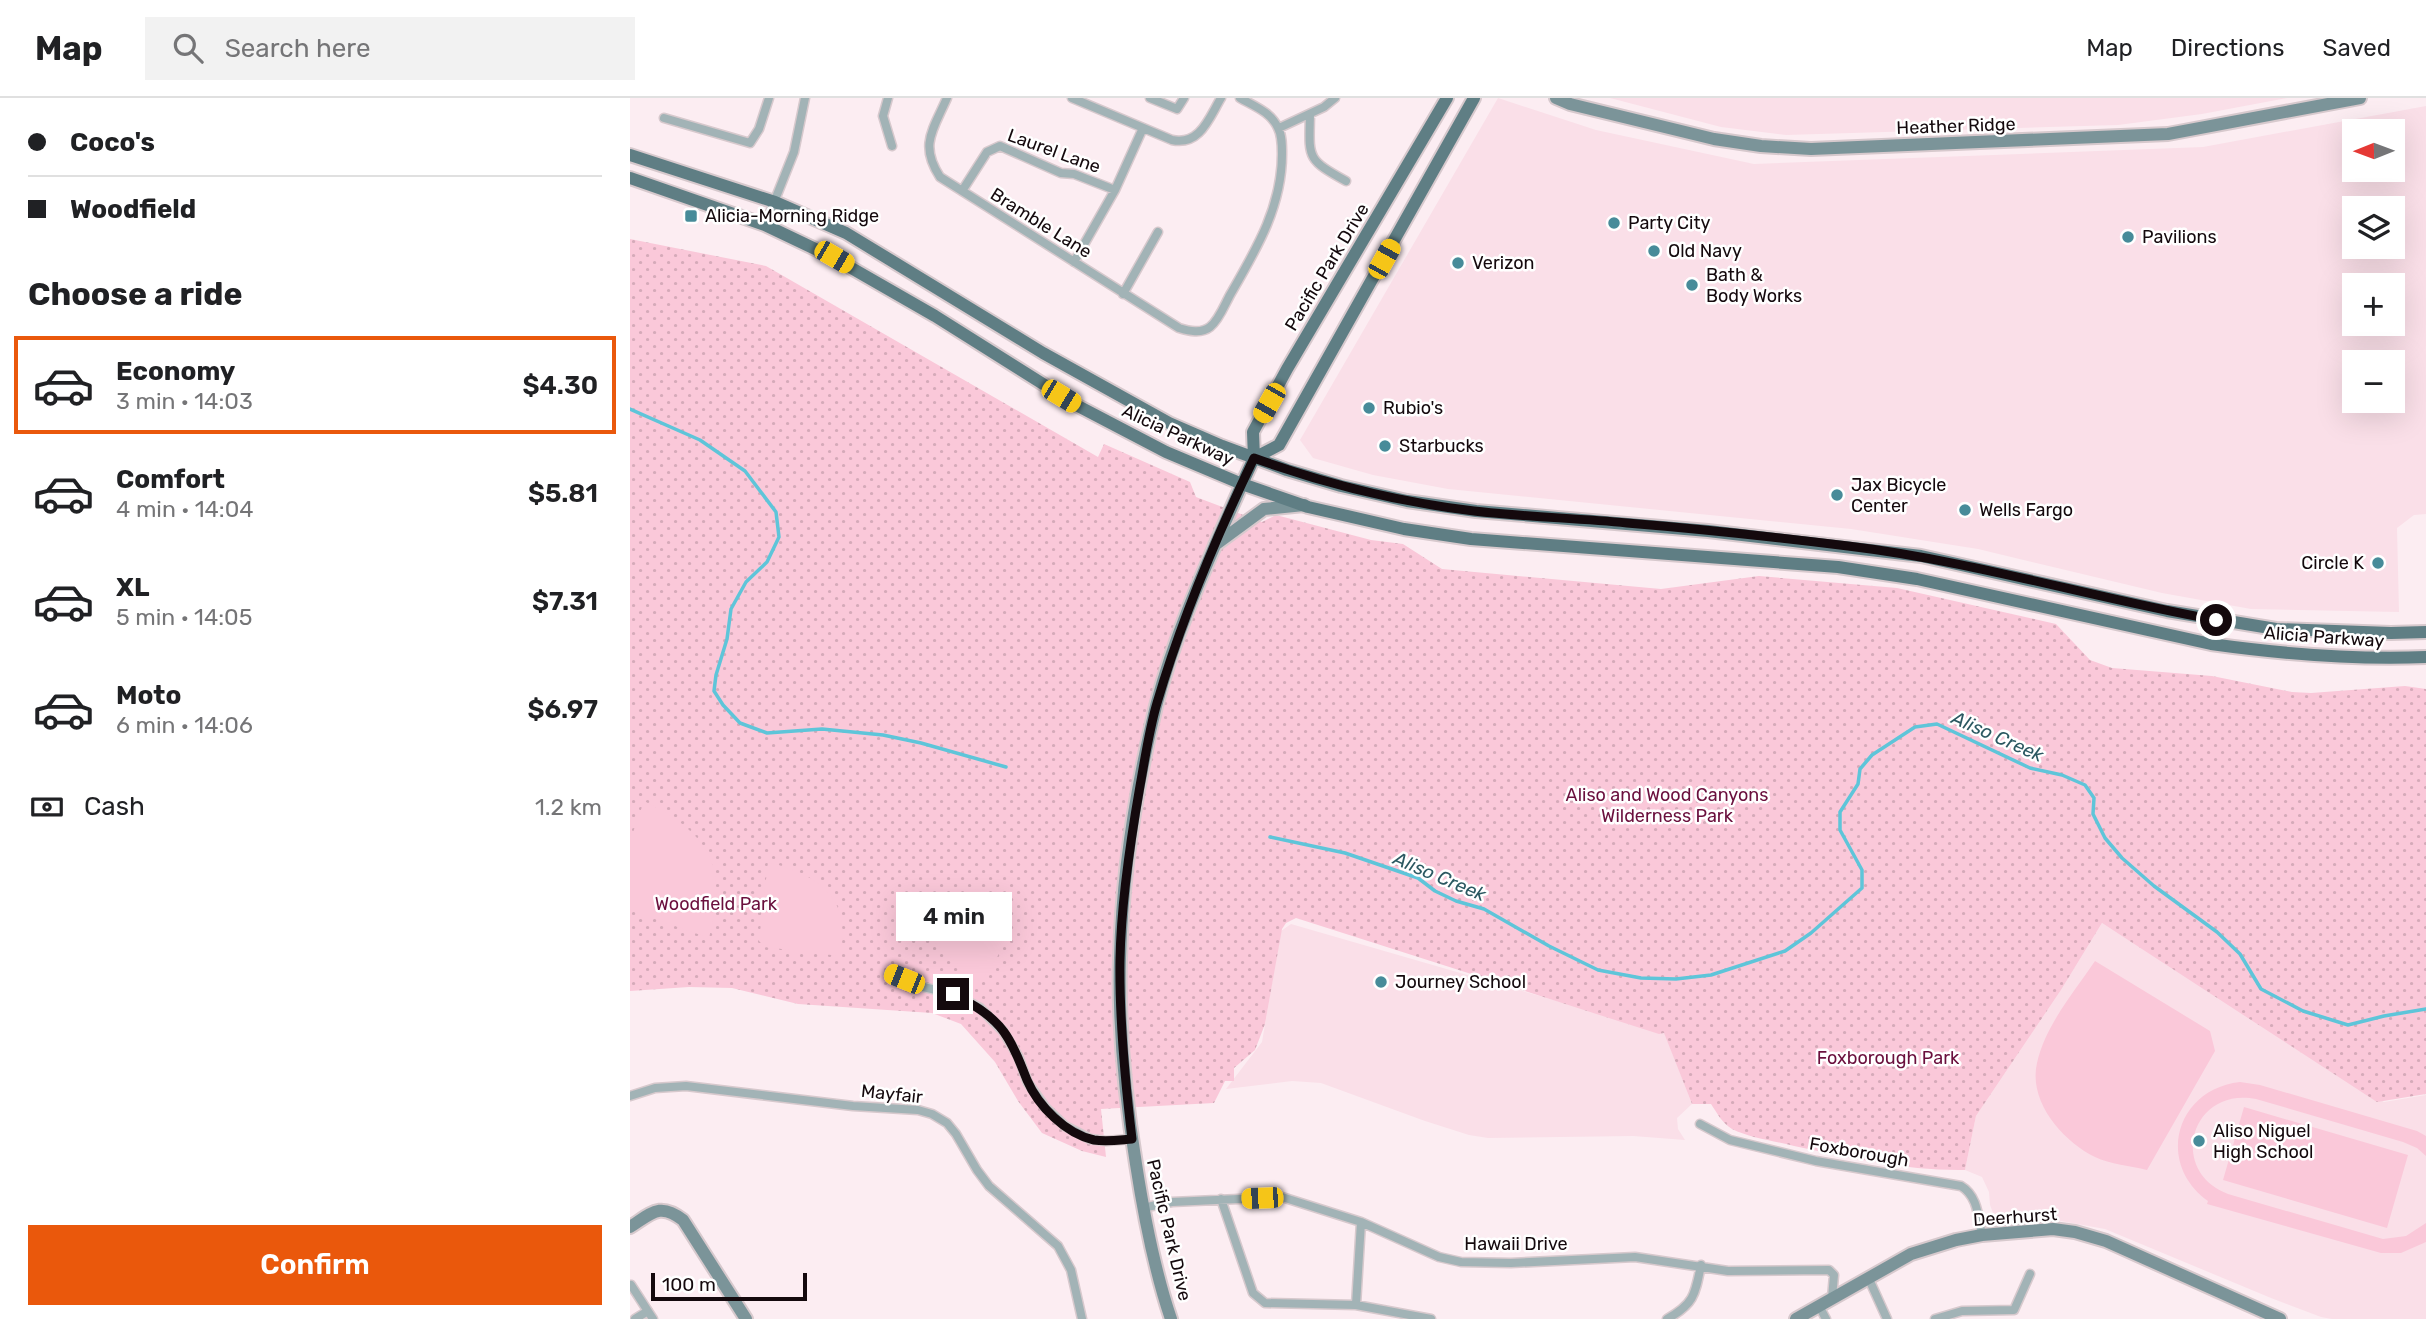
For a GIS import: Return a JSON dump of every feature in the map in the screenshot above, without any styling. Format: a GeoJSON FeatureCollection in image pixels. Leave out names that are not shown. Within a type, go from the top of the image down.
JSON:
{"type":"FeatureCollection","features":[{"type":"Feature","properties":{"kind":"main road","name":"Pacific Park Drive"},"geometry":{"type":"LineString","coordinates":[[1242,484],[1254,458],[1253,432],[1287,369],[1447,98]]}},
{"type":"Feature","properties":{"kind":"main road"},"geometry":{"type":"LineString","coordinates":[[1254,458],[1279,445],[1474,98]]}},
{"type":"Feature","properties":{"kind":"main road","name":"Alicia Parkway"},"geometry":{"type":"LineString","coordinates":[[630,155],[775,202],[846,233],[1107,390],[1169,423],[1254,458],[1341,486],[1418,503],[1476,511],[1734,533],[1921,556],[2167,611],[2276,629],[2426,632]]}},
{"type":"Feature","properties":{"kind":"main road","name":"Alicia Parkway"},"geometry":{"type":"LineString","coordinates":[[630,178],[765,225],[834,257],[935,316],[1078,406],[1166,452],[1242,484],[1305,505],[1371,522],[1471,539],[1838,567],[1917,579],[2211,644],[2336,657],[2426,657]]}},
{"type":"Feature","properties":{"kind":"street"},"geometry":{"type":"LineString","coordinates":[[664,118],[750,143],[759,129],[769,98]]}},
{"type":"Feature","properties":{"kind":"street"},"geometry":{"type":"LineString","coordinates":[[765,225],[794,152],[805,98]]}},
{"type":"Feature","properties":{"kind":"street"},"geometry":{"type":"LineString","coordinates":[[888,98],[883,116],[892,146]]}},
{"type":"Feature","properties":{"kind":"street","name":"Bramble Lane"},"geometry":{"type":"LineString","coordinates":[[947,98],[929,139],[930,161],[940,177],[1123,294],[1179,328],[1189,331],[1201,331],[1215,322],[1258,248],[1278,192],[1282,164],[1279,128]]}},
{"type":"Feature","properties":{"kind":"street"},"geometry":{"type":"LineString","coordinates":[[1072,98],[1183,143],[1191,141],[1200,133],[1221,98]]}},
{"type":"Feature","properties":{"kind":"street"},"geometry":{"type":"LineString","coordinates":[[1150,98],[1174,108],[1179,108],[1184,98]]}},
{"type":"Feature","properties":{"kind":"street"},"geometry":{"type":"LineString","coordinates":[[1240,98],[1264,111],[1279,128],[1310,114],[1335,98]]}},
{"type":"Feature","properties":{"kind":"street","name":"Heather Ridge"},"geometry":{"type":"LineString","coordinates":[[1556,98],[1570,104],[1714,139],[1761,146],[1811,149],[2168,134],[2360,98]]}},
{"type":"Feature","properties":{"kind":"street"},"geometry":{"type":"LineString","coordinates":[[1310,114],[1310,154],[1324,169],[1346,181]]}},
{"type":"Feature","properties":{"kind":"street"},"geometry":{"type":"LineString","coordinates":[[1074,262],[1115,190],[1143,128]]}},
{"type":"Feature","properties":{"kind":"street","name":"Laurel Lane"},"geometry":{"type":"LineString","coordinates":[[962,191],[987,152],[1000,146],[1060,173],[1074,174],[1115,190]]}},
{"type":"Feature","properties":{"kind":"street"},"geometry":{"type":"LineString","coordinates":[[1123,294],[1158,232]]}},
{"type":"Feature","properties":{"kind":"street","name":"Pacific Park Drive"},"geometry":{"type":"LineString","coordinates":[[1171,1319],[1158,1278],[1142,1208],[1124,1072],[1120,959],[1126,880],[1156,704],[1194,592],[1242,484]]}},
{"type":"Feature","properties":{"kind":"street"},"geometry":{"type":"LineString","coordinates":[[1212,547],[1263,509],[1305,505]]}},
{"type":"Feature","properties":{"kind":"street"},"geometry":{"type":"LineString","coordinates":[[889,974],[919,986],[953,994],[980,1008],[1003,1031],[1018,1056],[1028,1083],[1045,1107],[1065,1126],[1090,1139],[1106,1141],[1131,1133]]}},
{"type":"Feature","properties":{"kind":"street","name":"Mayfair"},"geometry":{"type":"LineString","coordinates":[[630,1096],[655,1088],[686,1086],[853,1106],[918,1110],[933,1114],[947,1123],[956,1134],[989,1186],[1058,1245],[1071,1270],[1082,1319]]}},
{"type":"Feature","properties":{"kind":"street","name":"Foxborough"},"geometry":{"type":"LineString","coordinates":[[1700,1124],[1730,1140],[1816,1161],[1961,1186],[1969,1191],[1975,1201],[1982,1235]]}},
{"type":"Feature","properties":{"kind":"street","name":"Hawaii Drive"},"geometry":{"type":"LineString","coordinates":[[1142,1208],[1172,1202],[1282,1197],[1361,1222],[1439,1257],[1461,1262],[1511,1264],[1635,1257],[1728,1271],[1829,1270],[1834,1275],[1832,1298]]}},
{"type":"Feature","properties":{"kind":"street"},"geometry":{"type":"LineString","coordinates":[[1221,1199],[1253,1293],[1265,1303],[1356,1305],[1432,1319]]}},
{"type":"Feature","properties":{"kind":"street"},"geometry":{"type":"LineString","coordinates":[[630,1227],[656,1210],[670,1210],[683,1220],[746,1319]]}},
{"type":"Feature","properties":{"kind":"street"},"geometry":{"type":"LineString","coordinates":[[1356,1305],[1361,1222]]}},
{"type":"Feature","properties":{"kind":"street","name":"Deerhurst"},"geometry":{"type":"LineString","coordinates":[[1796,1319],[1912,1254],[1982,1235],[2053,1229],[2106,1241],[2280,1319]]}},
{"type":"Feature","properties":{"kind":"street"},"geometry":{"type":"LineString","coordinates":[[1667,1319],[1681,1311],[1695,1297],[1701,1265]]}},
{"type":"Feature","properties":{"kind":"street"},"geometry":{"type":"LineString","coordinates":[[1935,1319],[1962,1311],[2014,1314],[2030,1274]]}},
{"type":"Feature","properties":{"kind":"street"},"geometry":{"type":"LineString","coordinates":[[1868,1277],[1887,1319]]}},
{"type":"Feature","properties":{"kind":"street"},"geometry":{"type":"LineString","coordinates":[[631,1285],[651,1315],[635,1319]]}},
{"type":"Feature","properties":{"kind":"street"},"geometry":{"type":"LineString","coordinates":[[1819,1306],[1826,1319]]}},
{"type":"Feature","properties":{"kind":"shaded area"},"geometry":{"type":"Polygon","coordinates":[[[1498,98],[1596,130],[1754,164],[2203,147],[2342,121],[2342,182],[2405,182],[2405,119],[2355,119],[2426,106],[2426,514],[2414,515],[2397,528],[2399,612],[2251,609],[2162,593],[1978,549],[1851,529],[1448,489],[1373,475],[1313,458],[1300,440],[1498,98]]]}},
{"type":"Feature","properties":{"kind":"shaded area"},"geometry":{"type":"Polygon","coordinates":[[[1610,98],[2287,98],[2202,114],[2118,125],[1786,135],[1721,127],[1610,98]]]}},
{"type":"Feature","properties":{"kind":"shaded area","name":"Aliso Niguel High School"},"geometry":{"type":"Polygon","coordinates":[[[2102,923],[2384,1102],[2426,1095],[2426,1319],[2321,1317],[2105,1229],[2050,1219],[2001,1217],[1993,1213],[1989,1192],[1982,1177],[1965,1170],[1976,1116],[2061,990],[2102,923]]]}},
{"type":"Feature","properties":{"kind":"shaded area","name":"Journey School"},"geometry":{"type":"Polygon","coordinates":[[[1291,924],[1664,1032],[1692,1104],[1677,1118],[1678,1129],[1685,1140],[1633,1136],[1488,1138],[1425,1121],[1321,1083],[1292,1081],[1226,1089],[1262,1042],[1281,931],[1291,924]]]}},
{"type":"Feature","properties":{"kind":"green space"},"geometry":{"type":"Polygon","coordinates":[[[630,239],[766,266],[1098,457],[1104,444],[1190,482],[1196,497],[1262,522],[1276,515],[1371,540],[1403,544],[1442,569],[1661,589],[1759,576],[1897,588],[2056,624],[2090,660],[2112,668],[2212,676],[2292,692],[2405,686],[2426,689],[2426,1094],[2377,1102],[2102,923],[2061,990],[1976,1116],[1965,1170],[1879,1163],[1739,1132],[1725,1124],[1711,1104],[1692,1104],[1664,1033],[1659,1034],[1296,918],[1286,923],[1282,929],[1265,1024],[1255,1050],[1234,1068],[1234,1081],[1225,1081],[1214,1103],[1101,1109],[1106,1157],[1082,1151],[1042,1133],[1018,1101],[995,1062],[961,1024],[932,1013],[798,1004],[732,988],[689,987],[630,991],[630,239]]]}},
{"type":"Feature","properties":{"kind":"green space"},"geometry":{"type":"Polygon","coordinates":[[[644,801],[685,826],[699,840],[708,855],[714,871],[716,890],[709,938],[630,910],[630,841],[644,801]]]}},
{"type":"Feature","properties":{"kind":"green space"},"geometry":{"type":"Polygon","coordinates":[[[768,862],[803,874],[828,892],[841,918],[840,956],[765,947],[759,941],[768,862]]]}},
{"type":"Feature","properties":{"kind":"green space"},"geometry":{"type":"Polygon","coordinates":[[[981,887],[996,911],[1002,936],[996,960],[977,982],[931,939],[931,930],[961,898],[981,887]]]}},
{"type":"Feature","properties":{"kind":"green space"},"geometry":{"type":"Polygon","coordinates":[[[2095,961],[2210,1031],[2215,1051],[2147,1170],[2107,1161],[2083,1150],[2060,1131],[2043,1106],[2038,1092],[2037,1063],[2046,1036],[2095,961]]]}},
{"type":"Feature","properties":{"kind":"green space"},"geometry":{"type":"Polygon","coordinates":[[[2240,1082],[2260,1085],[2417,1131],[2426,1136],[2426,1156],[2417,1148],[2403,1142],[2256,1099],[2234,1098],[2216,1105],[2202,1117],[2195,1133],[2193,1150],[2198,1168],[2209,1183],[2228,1194],[2383,1239],[2406,1236],[2426,1223],[2426,1242],[2401,1253],[2381,1253],[2207,1204],[2208,1201],[2192,1185],[2182,1167],[2178,1148],[2180,1130],[2188,1113],[2201,1098],[2218,1088],[2240,1082]]]}},
{"type":"Feature","properties":{"kind":"green space"},"geometry":{"type":"Polygon","coordinates":[[[2244,1107],[2408,1155],[2387,1228],[2223,1180],[2244,1107]]]}},
{"type":"Feature","properties":{"kind":"waterway","name":"Aliso Creek"},"geometry":{"type":"LineString","coordinates":[[630,409],[700,440],[745,471],[776,512],[779,537],[767,562],[746,582],[731,609],[727,639],[716,675],[714,691],[740,723],[767,733],[822,729],[883,735],[1006,767]]}},
{"type":"Feature","properties":{"kind":"waterway","name":"Aliso Creek"},"geometry":{"type":"LineString","coordinates":[[1270,837],[1345,853],[1418,878],[1435,891],[1456,901],[1484,909],[1598,970],[1641,978],[1676,979],[1711,975],[1785,951],[1811,933],[1862,888],[1862,870],[1840,830],[1840,812],[1858,784],[1860,769],[1872,755],[1915,727],[1937,724],[2030,768],[2062,775],[2085,785],[2094,798],[2093,814],[2105,838],[2122,858],[2154,886],[2217,932],[2240,954],[2261,989],[2303,1011],[2348,1025],[2426,1009]]}},
{"type":"Feature","properties":{"kind":"place","name":"Alicia-Morning Ridge"},"geometry":{"type":"Point","coordinates":[691,216]}},
{"type":"Feature","properties":{"kind":"place","name":"Party City"},"geometry":{"type":"Point","coordinates":[1614,223]}},
{"type":"Feature","properties":{"kind":"place","name":"Pavilions"},"geometry":{"type":"Point","coordinates":[2128,237]}},
{"type":"Feature","properties":{"kind":"place","name":"Old Navy"},"geometry":{"type":"Point","coordinates":[1654,251]}},
{"type":"Feature","properties":{"kind":"place","name":"Verizon"},"geometry":{"type":"Point","coordinates":[1458,263]}},
{"type":"Feature","properties":{"kind":"place","name":"Bath & Body Works"},"geometry":{"type":"Point","coordinates":[1692,285]}},
{"type":"Feature","properties":{"kind":"place","name":"Rubio's"},"geometry":{"type":"Point","coordinates":[1369,408]}},
{"type":"Feature","properties":{"kind":"place","name":"Starbucks"},"geometry":{"type":"Point","coordinates":[1385,446]}},
{"type":"Feature","properties":{"kind":"place","name":"Jax Bicycle Center"},"geometry":{"type":"Point","coordinates":[1837,495]}},
{"type":"Feature","properties":{"kind":"place","name":"Wells Fargo"},"geometry":{"type":"Point","coordinates":[1965,510]}},
{"type":"Feature","properties":{"kind":"place","name":"Circle K"},"geometry":{"type":"Point","coordinates":[2378,563]}},
{"type":"Feature","properties":{"kind":"place","name":"Journey School"},"geometry":{"type":"Point","coordinates":[1381,982]}},
{"type":"Feature","properties":{"kind":"place","name":"Aliso Niguel High School"},"geometry":{"type":"Point","coordinates":[2199,1141]}},
{"type":"Feature","properties":{"kind":"route"},"geometry":{"type":"LineString","coordinates":[[953,994],[980,1008],[1003,1031],[1018,1056],[1028,1083],[1045,1107],[1065,1126],[1090,1139],[1132,1139],[1124,1072],[1120,959],[1126,880],[1146,753],[1156,704],[1194,592],[1254,458],[1341,486],[1418,503],[1476,511],[1755,536],[1921,556],[2216,620]]}},
{"type":"Feature","properties":{"kind":"park label","name":"Aliso and Wood Canyons Wilderness Park"},"geometry":{"type":"Point","coordinates":[1667,805]}},
{"type":"Feature","properties":{"kind":"park label","name":"Woodfield Park"},"geometry":{"type":"Point","coordinates":[716,904]}},
{"type":"Feature","properties":{"kind":"park label","name":"Foxborough Park"},"geometry":{"type":"Point","coordinates":[1888,1058]}}]}
